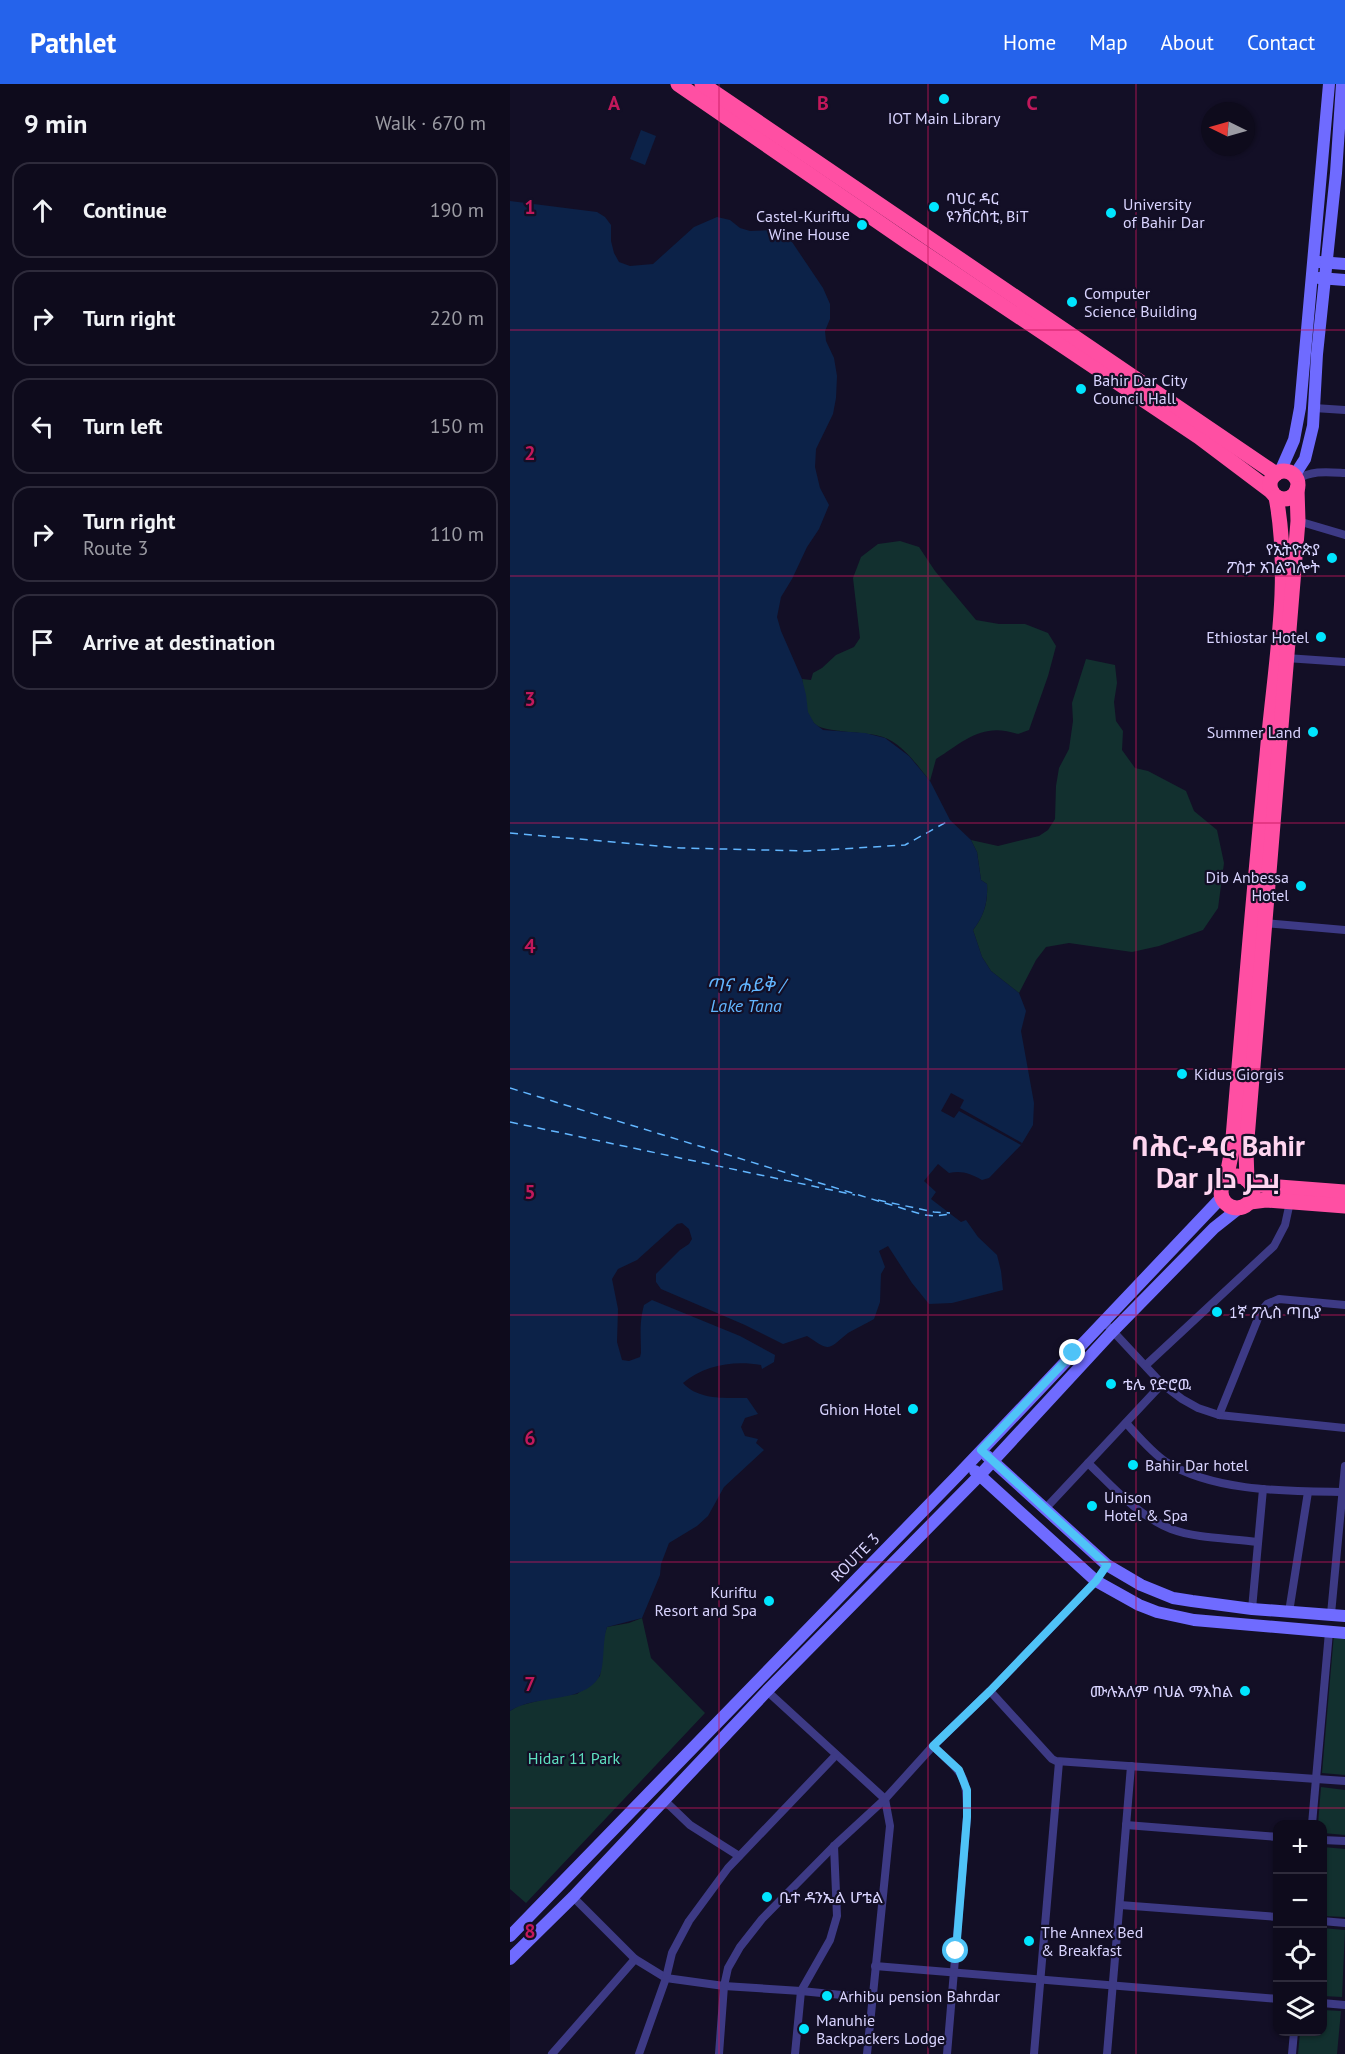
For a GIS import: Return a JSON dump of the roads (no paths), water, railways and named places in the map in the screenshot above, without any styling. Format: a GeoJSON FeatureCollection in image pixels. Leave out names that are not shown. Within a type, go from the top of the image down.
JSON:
{"type":"FeatureCollection","features":[{"type":"Feature","properties":{"kind":"highway"},"geometry":{"type":"LineString","coordinates":[[678,84],[738,118],[1289,478],[1295,494],[1286,499],[1274,494],[1199,437],[738,118],[702,84]]}},
{"type":"Feature","properties":{"kind":"highway"},"geometry":{"type":"LineString","coordinates":[[1281,657],[1283,556],[1281,526],[1270,482],[1289,478]]}},
{"type":"Feature","properties":{"kind":"highway"},"geometry":{"type":"LineString","coordinates":[[1289,478],[1298,521],[1281,657],[1243,1102],[1221,1198],[1228,1206],[1290,1202],[1345,1206]]}},
{"type":"Feature","properties":{"kind":"highway"},"geometry":{"type":"LineString","coordinates":[[1243,1102],[1248,1181],[1253,1192],[1244,1205]]}},
{"type":"Feature","properties":{"kind":"highway"},"geometry":{"type":"LineString","coordinates":[[1226,1180],[1239,1176],[1266,1186],[1345,1192]]}},
{"type":"Feature","properties":{"kind":"main road"},"geometry":{"type":"LineString","coordinates":[[1289,478],[1300,408],[1329,84]]}},
{"type":"Feature","properties":{"kind":"main road"},"geometry":{"type":"LineString","coordinates":[[1289,478],[1305,459],[1310,444],[1326,262],[1341,174],[1342,84]]}},
{"type":"Feature","properties":{"kind":"main road"},"geometry":{"type":"LineString","coordinates":[[1321,172],[1341,174]]}},
{"type":"Feature","properties":{"kind":"main road"},"geometry":{"type":"LineString","coordinates":[[1313,261],[1345,264]]}},
{"type":"Feature","properties":{"kind":"main road"},"geometry":{"type":"LineString","coordinates":[[1311,277],[1345,280]]}},
{"type":"Feature","properties":{"kind":"main road"},"geometry":{"type":"LineString","coordinates":[[1300,408],[1314,408]]}},
{"type":"Feature","properties":{"kind":"main road","name":"ROUTE 3"},"geometry":{"type":"LineString","coordinates":[[510,1936],[969,1464],[1221,1198]]}},
{"type":"Feature","properties":{"kind":"main road"},"geometry":{"type":"LineString","coordinates":[[510,1959],[573,1897],[767,1691],[980,1475],[1113,1331],[1214,1228],[1244,1205]]}},
{"type":"Feature","properties":{"kind":"main road"},"geometry":{"type":"LineString","coordinates":[[981,1450],[1107,1565],[1141,1585],[1173,1598],[1252,1609],[1345,1616]]}},
{"type":"Feature","properties":{"kind":"main road"},"geometry":{"type":"LineString","coordinates":[[969,1464],[1096,1581],[1132,1601],[1157,1612],[1194,1620],[1250,1627],[1345,1633]]}},
{"type":"Feature","properties":{"kind":"main road"},"geometry":{"type":"LineString","coordinates":[[1031,1522],[1045,1509]]}},
{"type":"Feature","properties":{"kind":"main road"},"geometry":{"type":"LineString","coordinates":[[1096,1581],[1107,1565]]}},
{"type":"Feature","properties":{"kind":"main road"},"geometry":{"type":"LineString","coordinates":[[1250,1627],[1252,1609]]}},
{"type":"Feature","properties":{"kind":"main road"},"geometry":{"type":"LineString","coordinates":[[1329,1632],[1331,1614]]}},
{"type":"Feature","properties":{"kind":"main road"},"geometry":{"type":"LineString","coordinates":[[812,1624],[823,1635]]}},
{"type":"Feature","properties":{"kind":"main road"},"geometry":{"type":"LineString","coordinates":[[741,1699],[751,1709]]}},
{"type":"Feature","properties":{"kind":"main road"},"geometry":{"type":"LineString","coordinates":[[639,1805],[651,1815]]}},
{"type":"Feature","properties":{"kind":"street"},"geometry":{"type":"LineString","coordinates":[[1314,408],[1345,410]]}},
{"type":"Feature","properties":{"kind":"street"},"geometry":{"type":"LineString","coordinates":[[1289,478],[1315,472],[1345,473]]}},
{"type":"Feature","properties":{"kind":"street"},"geometry":{"type":"LineString","coordinates":[[1298,521],[1345,535]]}},
{"type":"Feature","properties":{"kind":"street"},"geometry":{"type":"LineString","coordinates":[[1281,657],[1345,662]]}},
{"type":"Feature","properties":{"kind":"street"},"geometry":{"type":"LineString","coordinates":[[1259,930],[1345,930]]}},
{"type":"Feature","properties":{"kind":"street"},"geometry":{"type":"LineString","coordinates":[[1146,1365],[1274,1246],[1285,1225],[1290,1202]]}},
{"type":"Feature","properties":{"kind":"street"},"geometry":{"type":"LineString","coordinates":[[1219,1415],[1261,1311],[1267,1304],[1280,1299],[1345,1305]]}},
{"type":"Feature","properties":{"kind":"street"},"geometry":{"type":"LineString","coordinates":[[1103,1321],[1162,1384],[1198,1408],[1219,1415],[1345,1428]]}},
{"type":"Feature","properties":{"kind":"street"},"geometry":{"type":"LineString","coordinates":[[1045,1509],[1162,1384]]}},
{"type":"Feature","properties":{"kind":"street"},"geometry":{"type":"LineString","coordinates":[[1126,1423],[1164,1460],[1185,1472],[1210,1481],[1263,1489],[1342,1492]]}},
{"type":"Feature","properties":{"kind":"street"},"geometry":{"type":"LineString","coordinates":[[1088,1463],[1133,1506],[1153,1520],[1172,1529],[1197,1535],[1258,1542]]}},
{"type":"Feature","properties":{"kind":"street"},"geometry":{"type":"LineString","coordinates":[[1331,1614],[1341,1543],[1345,1466]]}},
{"type":"Feature","properties":{"kind":"street"},"geometry":{"type":"LineString","coordinates":[[1252,1609],[1263,1489]]}},
{"type":"Feature","properties":{"kind":"street"},"geometry":{"type":"LineString","coordinates":[[1289,1612],[1308,1492]]}},
{"type":"Feature","properties":{"kind":"street"},"geometry":{"type":"LineString","coordinates":[[719,2054],[724,1986],[728,1968],[740,1947],[762,1919],[834,1846],[885,1799],[933,1746],[990,1691],[1096,1581]]}},
{"type":"Feature","properties":{"kind":"street"},"geometry":{"type":"LineString","coordinates":[[1312,1820],[1329,1632]]}},
{"type":"Feature","properties":{"kind":"street"},"geometry":{"type":"LineString","coordinates":[[767,1691],[885,1799],[890,1826],[867,2054]]}},
{"type":"Feature","properties":{"kind":"street"},"geometry":{"type":"LineString","coordinates":[[990,1691],[1052,1759],[1059,1762],[1345,1781]]}},
{"type":"Feature","properties":{"kind":"street"},"geometry":{"type":"LineString","coordinates":[[933,1746],[959,1770],[967,1790],[967,1817],[947,2054]]}},
{"type":"Feature","properties":{"kind":"street"},"geometry":{"type":"LineString","coordinates":[[639,2054],[678,1940],[721,1877],[836,1755]]}},
{"type":"Feature","properties":{"kind":"street"},"geometry":{"type":"LineString","coordinates":[[1034,2054],[1059,1762]]}},
{"type":"Feature","properties":{"kind":"street"},"geometry":{"type":"LineString","coordinates":[[1107,2054],[1131,1766]]}},
{"type":"Feature","properties":{"kind":"street"},"geometry":{"type":"LineString","coordinates":[[665,1801],[690,1825],[739,1856]]}},
{"type":"Feature","properties":{"kind":"street"},"geometry":{"type":"LineString","coordinates":[[1126,1826],[1273,1836]]}},
{"type":"Feature","properties":{"kind":"street"},"geometry":{"type":"LineString","coordinates":[[1327,1840],[1345,1841]]}},
{"type":"Feature","properties":{"kind":"street"},"geometry":{"type":"LineString","coordinates":[[795,2054],[801,1990],[834,1929],[837,1916],[834,1846]]}},
{"type":"Feature","properties":{"kind":"street"},"geometry":{"type":"LineString","coordinates":[[573,1897],[635,1959],[666,1978],[724,1986],[801,1990],[872,1998]]}},
{"type":"Feature","properties":{"kind":"street"},"geometry":{"type":"LineString","coordinates":[[1120,1905],[1273,1917]]}},
{"type":"Feature","properties":{"kind":"street"},"geometry":{"type":"LineString","coordinates":[[1327,1921],[1345,1923]]}},
{"type":"Feature","properties":{"kind":"street"},"geometry":{"type":"LineString","coordinates":[[552,2054],[635,1959]]}},
{"type":"Feature","properties":{"kind":"street"},"geometry":{"type":"LineString","coordinates":[[875,1966],[1273,1999]]}},
{"type":"Feature","properties":{"kind":"street"},"geometry":{"type":"LineString","coordinates":[[1327,2003],[1345,2005]]}},
{"type":"Feature","properties":{"kind":"street"},"geometry":{"type":"LineString","coordinates":[[1292,2054],[1294,2036]]}},
{"type":"Feature","properties":{"kind":"water"},"geometry":{"type":"Polygon","coordinates":[[[641,130],[656,136],[645,165],[630,159],[641,130]]]}},
{"type":"Feature","properties":{"kind":"water","name":"ጣና ሐይቅ / Lake Tana"},"geometry":{"type":"Polygon","coordinates":[[[510,201],[597,212],[611,225],[611,241],[619,262],[630,266],[653,264],[694,227],[717,217],[730,220],[740,228],[750,231],[776,230],[790,239],[823,288],[830,304],[830,319],[825,331],[826,341],[834,358],[837,376],[833,414],[816,449],[815,467],[820,488],[829,505],[819,529],[781,597],[777,617],[802,679],[808,712],[814,723],[823,730],[865,733],[885,738],[909,756],[930,781],[950,820],[971,840],[977,852],[981,880],[987,884],[984,909],[973,930],[982,957],[991,971],[1019,993],[1026,1011],[1021,1031],[1034,1103],[1033,1125],[1021,1145],[989,1178],[982,1180],[966,1173],[949,1173],[938,1164],[924,1181],[936,1192],[931,1199],[961,1222],[966,1220],[978,1237],[997,1255],[1003,1290],[952,1303],[929,1304],[888,1246],[879,1251],[885,1267],[881,1274],[880,1302],[874,1319],[848,1333],[832,1346],[825,1347],[807,1336],[783,1344],[661,1289],[656,1282],[656,1274],[692,1239],[689,1229],[682,1223],[677,1224],[637,1260],[618,1269],[612,1279],[618,1309],[617,1342],[622,1360],[629,1361],[640,1357],[642,1312],[644,1305],[652,1300],[740,1336],[775,1355],[774,1362],[762,1369],[761,1365],[751,1364],[720,1365],[700,1372],[683,1383],[696,1393],[704,1395],[721,1398],[747,1398],[758,1414],[745,1418],[741,1427],[745,1436],[758,1439],[756,1443],[764,1450],[724,1487],[708,1516],[697,1526],[669,1543],[661,1564],[660,1575],[642,1618],[607,1627],[601,1672],[592,1686],[571,1695],[533,1702],[510,1711],[510,201]]]}},
{"type":"Feature","properties":{"kind":"place","name":"IOT Main Library"},"geometry":{"type":"Point","coordinates":[944,99]}},
{"type":"Feature","properties":{"kind":"place","name":"ባህር ዳር ዩንቨርስቲ, BiT"},"geometry":{"type":"Point","coordinates":[934,207]}},
{"type":"Feature","properties":{"kind":"place","name":"University of Bahir Dar"},"geometry":{"type":"Point","coordinates":[1111,213]}},
{"type":"Feature","properties":{"kind":"place","name":"Castel-Kuriftu Wine House"},"geometry":{"type":"Point","coordinates":[862,225]}},
{"type":"Feature","properties":{"kind":"place","name":"Computer Science Building"},"geometry":{"type":"Point","coordinates":[1072,302]}},
{"type":"Feature","properties":{"kind":"place","name":"Bahir Dar City Council Hall"},"geometry":{"type":"Point","coordinates":[1081,389]}},
{"type":"Feature","properties":{"kind":"place","name":"የኢትዮጵያ ፖስታ አገልግሎት"},"geometry":{"type":"Point","coordinates":[1332,558]}},
{"type":"Feature","properties":{"kind":"place","name":"Ethiostar Hotel"},"geometry":{"type":"Point","coordinates":[1321,637]}},
{"type":"Feature","properties":{"kind":"place","name":"Summer Land"},"geometry":{"type":"Point","coordinates":[1313,732]}},
{"type":"Feature","properties":{"kind":"place","name":"Dib Anbessa Hotel"},"geometry":{"type":"Point","coordinates":[1301,886]}},
{"type":"Feature","properties":{"kind":"place","name":"Kidus Giorgis"},"geometry":{"type":"Point","coordinates":[1182,1074]}},
{"type":"Feature","properties":{"kind":"place","name":"1ኛ ፖሊስ ጣቢያ"},"geometry":{"type":"Point","coordinates":[1217,1312]}},
{"type":"Feature","properties":{"kind":"place","name":"ቴሌ የድሮዉ"},"geometry":{"type":"Point","coordinates":[1111,1384]}},
{"type":"Feature","properties":{"kind":"place","name":"Ghion Hotel"},"geometry":{"type":"Point","coordinates":[913,1409]}},
{"type":"Feature","properties":{"kind":"place","name":"Bahir Dar hotel"},"geometry":{"type":"Point","coordinates":[1133,1465]}},
{"type":"Feature","properties":{"kind":"place","name":"Unison Hotel & Spa"},"geometry":{"type":"Point","coordinates":[1092,1506]}},
{"type":"Feature","properties":{"kind":"place","name":"Kuriftu Resort and Spa"},"geometry":{"type":"Point","coordinates":[769,1601]}},
{"type":"Feature","properties":{"kind":"place","name":"ሙሉአለም ባህል ማእከል"},"geometry":{"type":"Point","coordinates":[1245,1691]}},
{"type":"Feature","properties":{"kind":"place","name":"ቤተ ዳንኤል ሆቴል"},"geometry":{"type":"Point","coordinates":[767,1897]}},
{"type":"Feature","properties":{"kind":"place","name":"The Annex Bed & Breakfast"},"geometry":{"type":"Point","coordinates":[1029,1941]}},
{"type":"Feature","properties":{"kind":"place","name":"Arhibu pension Bahrdar"},"geometry":{"type":"Point","coordinates":[827,1996]}},
{"type":"Feature","properties":{"kind":"place","name":"Manuhie Backpackers Lodge"},"geometry":{"type":"Point","coordinates":[804,2029]}},
{"type":"Feature","properties":{"kind":"district","name":"ባሕር-ዳር Bahir Dar بحر دار"},"geometry":{"type":"Point","coordinates":[1218,1162]}},
{"type":"Feature","properties":{"kind":"park label","name":"Hidar 11 Park"},"geometry":{"type":"Point","coordinates":[574,1758]}}]}
